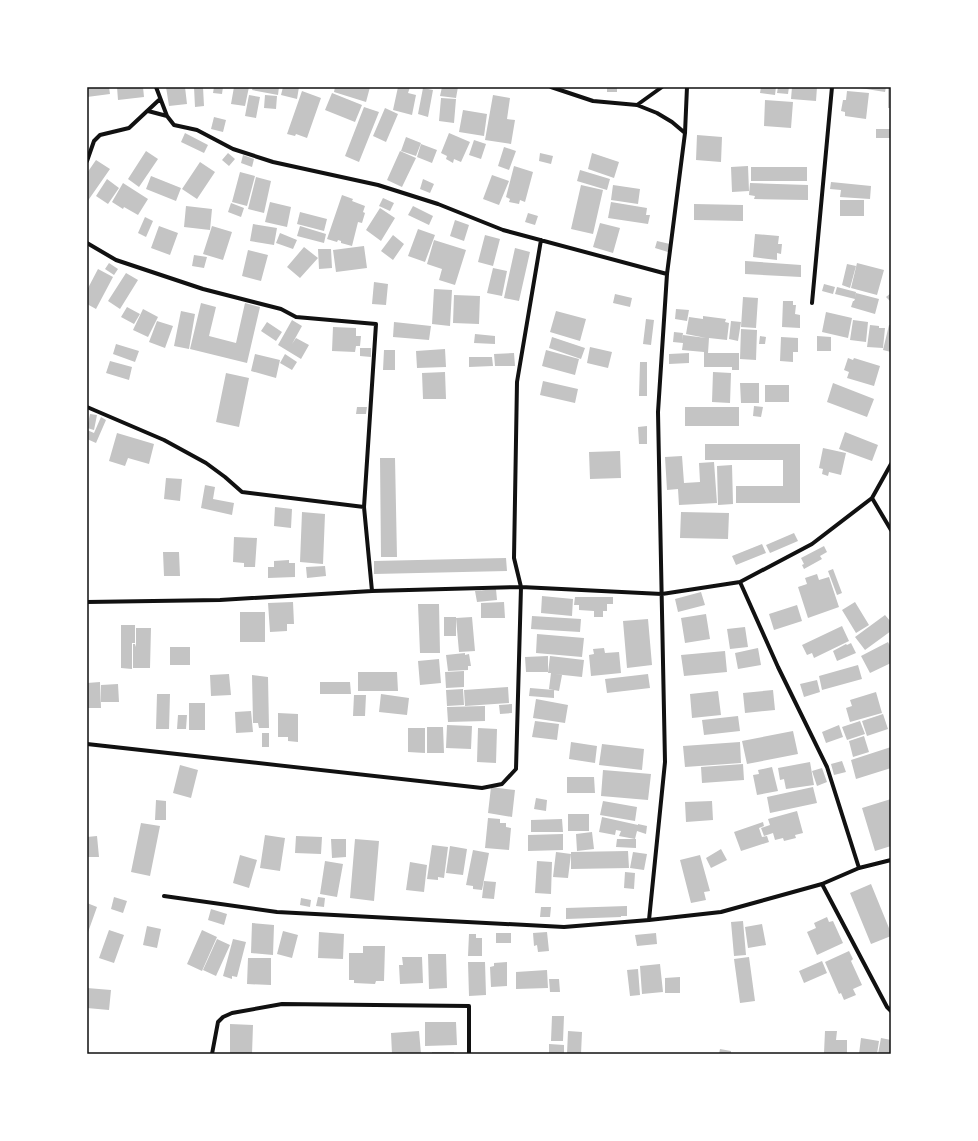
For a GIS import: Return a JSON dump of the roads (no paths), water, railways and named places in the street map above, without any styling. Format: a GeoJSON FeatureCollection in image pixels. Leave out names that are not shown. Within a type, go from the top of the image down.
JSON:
{"type":"FeatureCollection","features":[{"type":"Feature","properties":{"kind":"street"},"geometry":{"type":"LineString","coordinates":[[156,87],[167,116],[174,124],[198,130],[233,149],[273,162],[378,185],[438,204],[503,230],[667,274]]}},
{"type":"Feature","properties":{"kind":"street"},"geometry":{"type":"LineString","coordinates":[[551,87],[593,101],[637,105],[657,113],[672,122],[685,133]]}},
{"type":"Feature","properties":{"kind":"street"},"geometry":{"type":"LineString","coordinates":[[637,105],[662,87]]}},
{"type":"Feature","properties":{"kind":"street"},"geometry":{"type":"LineString","coordinates":[[649,920],[664,762],[658,412],[667,274],[685,133],[687,87]]}},
{"type":"Feature","properties":{"kind":"street"},"geometry":{"type":"LineString","coordinates":[[812,304],[832,87]]}},
{"type":"Feature","properties":{"kind":"street"},"geometry":{"type":"LineString","coordinates":[[87,161],[89,159],[89,147],[94,141],[100,136],[129,128],[160,99]]}},
{"type":"Feature","properties":{"kind":"street"},"geometry":{"type":"LineString","coordinates":[[148,111],[167,116]]}},
{"type":"Feature","properties":{"kind":"street"},"geometry":{"type":"LineString","coordinates":[[87,744],[482,788],[502,784],[516,769],[521,587],[514,558],[517,382],[542,240]]}},
{"type":"Feature","properties":{"kind":"street"},"geometry":{"type":"LineString","coordinates":[[87,243],[116,260],[203,289],[281,309],[296,317],[376,324],[364,507],[372,591]]}},
{"type":"Feature","properties":{"kind":"street"},"geometry":{"type":"LineString","coordinates":[[87,407],[164,440],[206,463],[242,492],[364,507]]}},
{"type":"Feature","properties":{"kind":"street"},"geometry":{"type":"LineString","coordinates":[[87,602],[220,600],[372,591],[521,587],[662,594],[740,582],[812,544],[872,498],[891,464]]}},
{"type":"Feature","properties":{"kind":"street"},"geometry":{"type":"LineString","coordinates":[[872,498],[891,530]]}},
{"type":"Feature","properties":{"kind":"street"},"geometry":{"type":"LineString","coordinates":[[740,582],[778,667],[827,767],[859,868]]}},
{"type":"Feature","properties":{"kind":"street"},"geometry":{"type":"LineString","coordinates":[[164,896],[277,912],[564,927],[721,912],[822,884],[859,868],[891,860]]}},
{"type":"Feature","properties":{"kind":"street"},"geometry":{"type":"LineString","coordinates":[[822,884],[887,1007],[891,1011]]}},
{"type":"Feature","properties":{"kind":"street"},"geometry":{"type":"LineString","coordinates":[[212,1054],[218,1022],[223,1017],[232,1013],[282,1004],[290,1004],[469,1006],[469,1054]]}}]}
